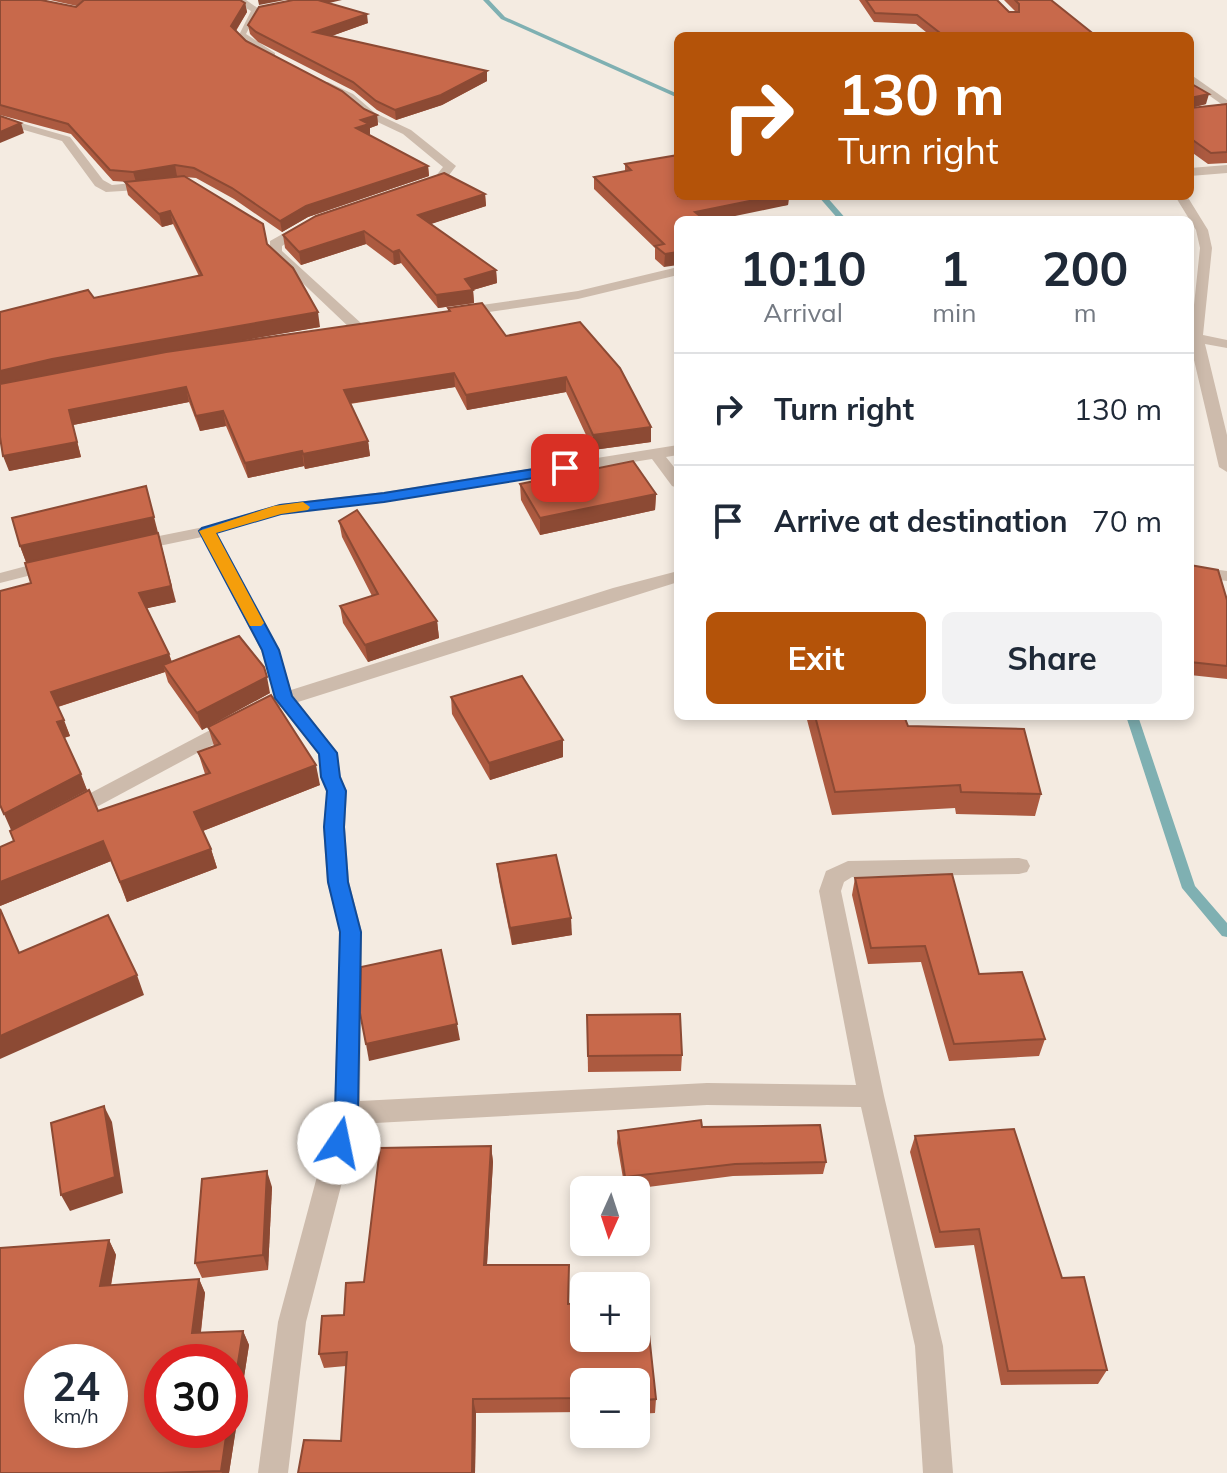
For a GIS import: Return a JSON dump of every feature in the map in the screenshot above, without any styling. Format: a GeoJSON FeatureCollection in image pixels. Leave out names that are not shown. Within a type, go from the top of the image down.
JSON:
{"type":"FeatureCollection","features":[{"type":"Feature","properties":{"kind":"street"},"geometry":{"type":"LineString","coordinates":[[237,0],[263,10],[241,35],[253,46],[285,63]]}},
{"type":"Feature","properties":{"kind":"street"},"geometry":{"type":"LineString","coordinates":[[317,80],[349,96],[371,115],[407,132],[450,166],[439,180],[412,191]]}},
{"type":"Feature","properties":{"kind":"street"},"geometry":{"type":"LineString","coordinates":[[1194,81],[1223,107]]}},
{"type":"Feature","properties":{"kind":"street"},"geometry":{"type":"LineString","coordinates":[[0,120],[66,139],[99,183],[110,189],[165,183]]}},
{"type":"Feature","properties":{"kind":"street"},"geometry":{"type":"LineString","coordinates":[[1194,172],[1227,169]]}},
{"type":"Feature","properties":{"kind":"street"},"geometry":{"type":"LineString","coordinates":[[1194,217],[1202,230],[1206,248],[1196,338],[1227,467]]}},
{"type":"Feature","properties":{"kind":"street"},"geometry":{"type":"LineString","coordinates":[[328,218],[274,239],[276,252],[357,328]]}},
{"type":"Feature","properties":{"kind":"street"},"geometry":{"type":"LineString","coordinates":[[441,315],[578,295],[674,272]]}},
{"type":"Feature","properties":{"kind":"street"},"geometry":{"type":"LineString","coordinates":[[1196,338],[1227,344]]}},
{"type":"Feature","properties":{"kind":"street"},"geometry":{"type":"LineString","coordinates":[[118,550],[207,531],[280,509],[384,497],[674,451]]}},
{"type":"Feature","properties":{"kind":"street"},"geometry":{"type":"LineString","coordinates":[[656,454],[674,478]]}},
{"type":"Feature","properties":{"kind":"street"},"geometry":{"type":"LineString","coordinates":[[207,531],[270,650],[284,698],[328,753],[330,777],[337,791],[334,827],[338,882],[351,932],[347,1113],[292,1322],[273,1473]]}},
{"type":"Feature","properties":{"kind":"street"},"geometry":{"type":"LineString","coordinates":[[0,578],[74,559]]}},
{"type":"Feature","properties":{"kind":"street"},"geometry":{"type":"LineString","coordinates":[[1194,572],[1227,576]]}},
{"type":"Feature","properties":{"kind":"street"},"geometry":{"type":"LineString","coordinates":[[54,820],[284,698],[674,577]]}},
{"type":"Feature","properties":{"kind":"street"},"geometry":{"type":"LineString","coordinates":[[938,1473],[929,1346],[871,1096],[830,891],[834,877],[848,869],[1019,866]]}},
{"type":"Feature","properties":{"kind":"street"},"geometry":{"type":"LineString","coordinates":[[347,1113],[707,1094],[871,1096]]}},
{"type":"Feature","properties":{"kind":"building"},"geometry":{"type":"Polygon","coordinates":[[[0,0],[41,0],[76,7],[84,0],[240,0],[245,3],[231,26],[246,41],[342,91],[364,109],[377,115],[361,120],[369,124],[356,128],[428,166],[306,206],[280,221],[232,188],[194,168],[175,165],[133,172],[110,170],[68,124],[0,105],[0,0]]]}},
{"type":"Feature","properties":{"kind":"building"},"geometry":{"type":"Polygon","coordinates":[[[293,0],[318,0],[367,14],[314,32],[487,71],[441,95],[395,110],[376,101],[353,82],[248,25],[259,7],[293,0]]]}},
{"type":"Feature","properties":{"kind":"building"},"geometry":{"type":"Polygon","coordinates":[[[866,0],[997,0],[1009,12],[1019,12],[1019,4],[1015,0],[1051,0],[1091,32],[939,32],[917,15],[875,13],[866,0]]]}},
{"type":"Feature","properties":{"kind":"building"},"geometry":{"type":"Polygon","coordinates":[[[1194,85],[1209,94],[1194,97],[1194,85]]]}},
{"type":"Feature","properties":{"kind":"building"},"geometry":{"type":"Polygon","coordinates":[[[1227,104],[1227,152],[1211,153],[1194,141],[1194,108],[1227,104]]]}},
{"type":"Feature","properties":{"kind":"building"},"geometry":{"type":"Polygon","coordinates":[[[0,116],[21,123],[0,132],[0,116]]]}},
{"type":"Feature","properties":{"kind":"building"},"geometry":{"type":"Polygon","coordinates":[[[674,156],[674,200],[754,200],[695,212],[700,216],[674,216],[674,253],[665,254],[655,246],[664,244],[594,177],[631,170],[625,164],[674,156]]]}},
{"type":"Feature","properties":{"kind":"building"},"geometry":{"type":"Polygon","coordinates":[[[444,173],[485,194],[418,215],[496,270],[465,279],[473,290],[436,295],[399,250],[393,252],[364,231],[299,252],[283,235],[316,216],[444,173]]]}},
{"type":"Feature","properties":{"kind":"building"},"geometry":{"type":"Polygon","coordinates":[[[184,176],[263,224],[267,244],[293,268],[318,312],[0,371],[0,312],[88,290],[94,298],[202,275],[170,211],[159,214],[125,182],[184,176]]]}},
{"type":"Feature","properties":{"kind":"building"},"geometry":{"type":"Polygon","coordinates":[[[482,303],[506,336],[580,322],[620,368],[651,427],[593,435],[566,377],[466,395],[454,373],[344,390],[368,441],[303,454],[302,451],[245,463],[223,411],[196,416],[186,387],[69,410],[77,442],[3,456],[0,384],[166,352],[450,311],[448,308],[482,303]]]}},
{"type":"Feature","properties":{"kind":"building"},"geometry":{"type":"Polygon","coordinates":[[[633,461],[656,494],[540,518],[520,484],[633,461]]]}},
{"type":"Feature","properties":{"kind":"building"},"geometry":{"type":"Polygon","coordinates":[[[146,486],[154,517],[20,546],[12,518],[146,486]]]}},
{"type":"Feature","properties":{"kind":"building"},"geometry":{"type":"Polygon","coordinates":[[[357,510],[437,621],[365,645],[340,606],[378,594],[339,521],[357,510]]]}},
{"type":"Feature","properties":{"kind":"building"},"geometry":{"type":"Polygon","coordinates":[[[158,533],[171,586],[139,593],[169,654],[51,692],[64,720],[57,722],[81,774],[4,814],[0,805],[0,591],[31,583],[25,563],[158,533]]]}},
{"type":"Feature","properties":{"kind":"building"},"geometry":{"type":"Polygon","coordinates":[[[1194,566],[1218,570],[1227,600],[1227,666],[1194,662],[1194,566]]]}},
{"type":"Feature","properties":{"kind":"building"},"geometry":{"type":"Polygon","coordinates":[[[239,636],[264,667],[267,677],[197,713],[163,665],[239,636]]]}},
{"type":"Feature","properties":{"kind":"building"},"geometry":{"type":"Polygon","coordinates":[[[522,676],[563,740],[489,763],[451,697],[522,676]]]}},
{"type":"Feature","properties":{"kind":"building"},"geometry":{"type":"Polygon","coordinates":[[[271,695],[316,765],[194,812],[211,849],[120,882],[103,841],[0,882],[0,847],[14,841],[10,831],[89,790],[98,811],[210,773],[198,752],[220,744],[208,727],[271,695]]]}},
{"type":"Feature","properties":{"kind":"building"},"geometry":{"type":"Polygon","coordinates":[[[816,720],[906,720],[908,726],[1024,729],[1041,794],[961,792],[960,785],[835,792],[816,720]]]}},
{"type":"Feature","properties":{"kind":"building"},"geometry":{"type":"Polygon","coordinates":[[[556,855],[571,918],[510,928],[497,864],[556,855]]]}},
{"type":"Feature","properties":{"kind":"building"},"geometry":{"type":"Polygon","coordinates":[[[952,874],[979,974],[1022,972],[1045,1039],[954,1044],[925,946],[871,948],[855,878],[952,874]]]}},
{"type":"Feature","properties":{"kind":"building"},"geometry":{"type":"Polygon","coordinates":[[[0,909],[19,953],[108,915],[137,975],[0,1036],[0,909]]]}},
{"type":"Feature","properties":{"kind":"building"},"geometry":{"type":"Polygon","coordinates":[[[441,950],[457,1024],[366,1044],[360,1013],[361,967],[441,950]]]}},
{"type":"Feature","properties":{"kind":"building"},"geometry":{"type":"Polygon","coordinates":[[[680,1014],[682,1055],[588,1056],[587,1015],[680,1014]]]}},
{"type":"Feature","properties":{"kind":"building"},"geometry":{"type":"Polygon","coordinates":[[[104,1106],[115,1177],[61,1195],[51,1123],[104,1106]]]}},
{"type":"Feature","properties":{"kind":"building"},"geometry":{"type":"Polygon","coordinates":[[[701,1120],[702,1127],[820,1125],[826,1162],[735,1164],[625,1176],[618,1131],[701,1120]]]}},
{"type":"Feature","properties":{"kind":"building"},"geometry":{"type":"Polygon","coordinates":[[[1014,1129],[1062,1278],[1084,1277],[1107,1370],[1008,1371],[979,1229],[940,1232],[915,1136],[1014,1129]]]}},
{"type":"Feature","properties":{"kind":"building"},"geometry":{"type":"Polygon","coordinates":[[[491,1146],[484,1265],[569,1265],[570,1352],[650,1352],[650,1343],[656,1399],[650,1400],[650,1368],[570,1368],[570,1398],[473,1399],[472,1473],[298,1473],[304,1440],[341,1441],[347,1352],[319,1354],[322,1316],[344,1315],[346,1283],[364,1282],[380,1148],[491,1146]]]}},
{"type":"Feature","properties":{"kind":"building"},"geometry":{"type":"Polygon","coordinates":[[[267,1171],[263,1255],[195,1263],[202,1179],[267,1171]]]}},
{"type":"Feature","properties":{"kind":"building"},"geometry":{"type":"Polygon","coordinates":[[[109,1240],[100,1286],[199,1279],[192,1333],[243,1331],[241,1344],[144,1344],[144,1448],[224,1448],[221,1471],[0,1473],[0,1248],[109,1240]]]}},
{"type":"Feature","properties":{"kind":"waterway"},"geometry":{"type":"LineString","coordinates":[[486,0],[503,18],[674,94]]}},
{"type":"Feature","properties":{"kind":"waterway"},"geometry":{"type":"LineString","coordinates":[[826,200],[840,216]]}},
{"type":"Feature","properties":{"kind":"waterway"},"geometry":{"type":"LineString","coordinates":[[1133,720],[1189,888],[1227,932]]}},
{"type":"Feature","properties":{"kind":"slow traffic"},"geometry":{"type":"LineString","coordinates":[[256,623],[207,531],[280,509],[303,507]]}},
{"type":"Feature","properties":{"kind":"route"},"geometry":{"type":"LineString","coordinates":[[339,1143],[347,1113],[346,1043],[351,932],[338,882],[334,827],[337,791],[330,777],[328,753],[284,698],[270,650],[207,531],[280,509],[384,497],[565,468]]}}]}
